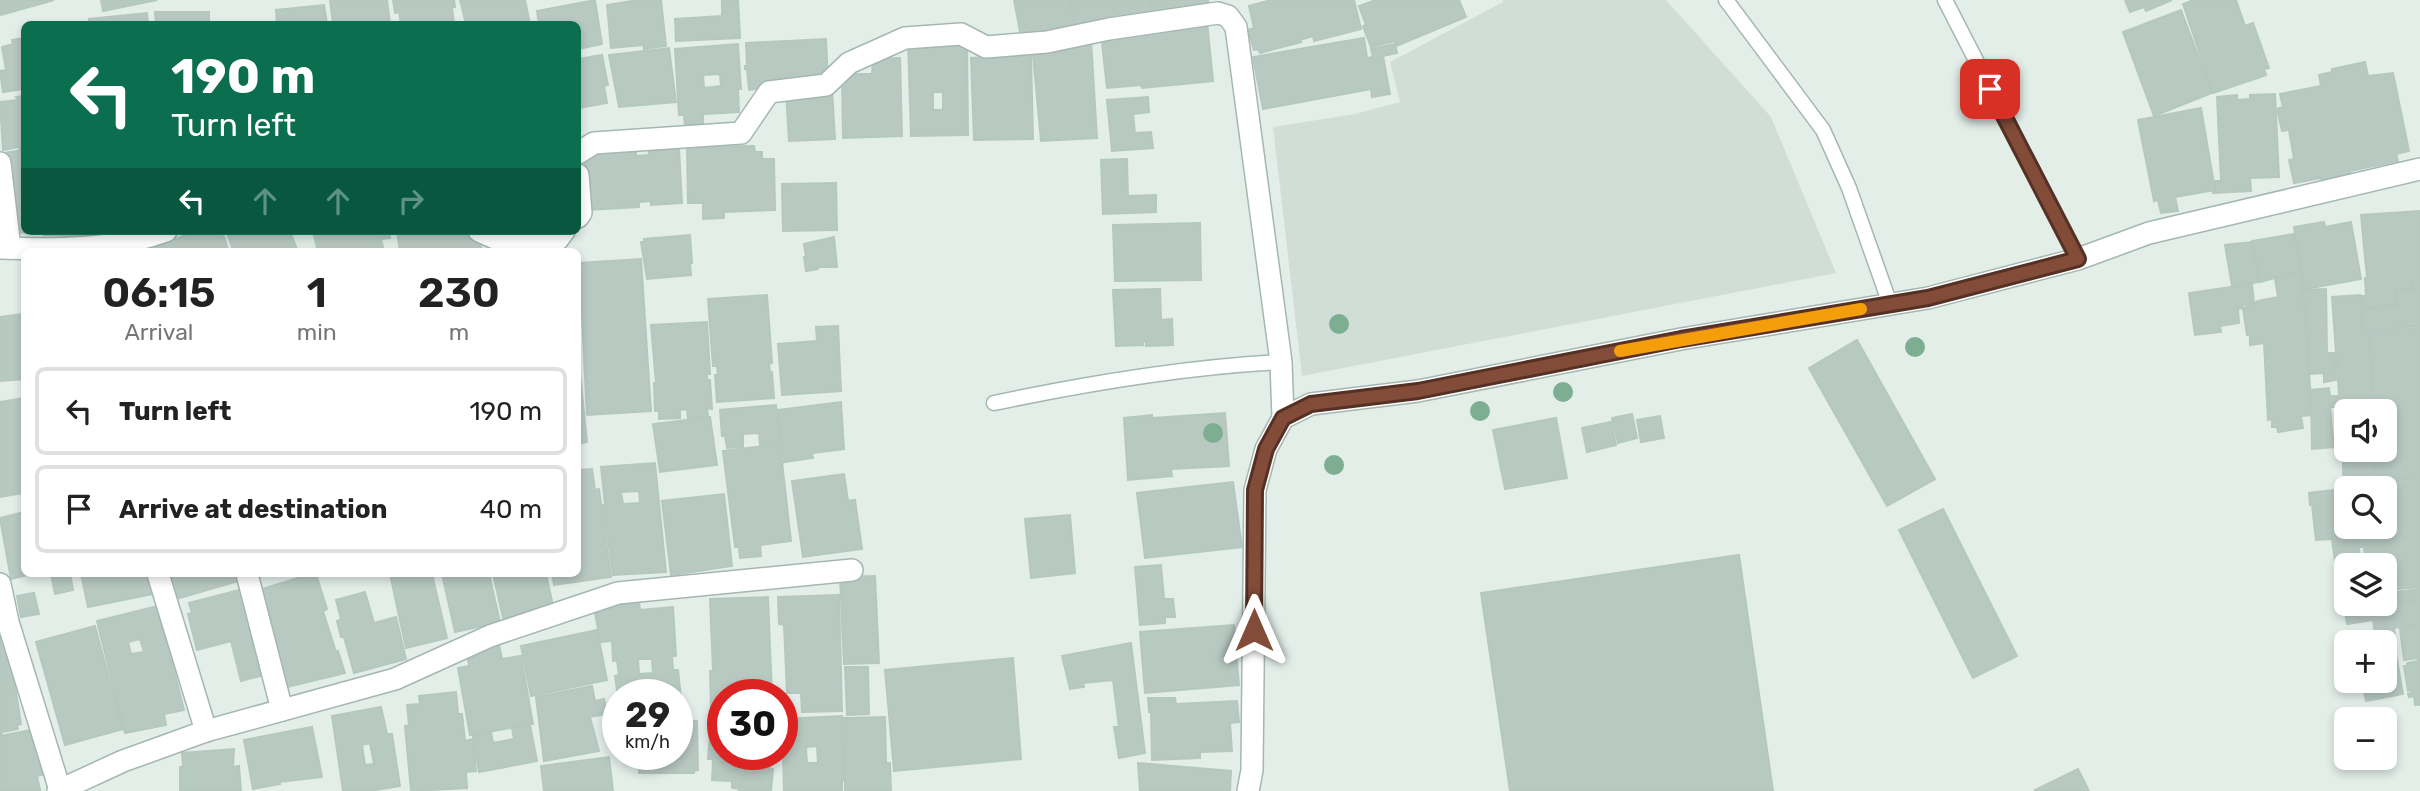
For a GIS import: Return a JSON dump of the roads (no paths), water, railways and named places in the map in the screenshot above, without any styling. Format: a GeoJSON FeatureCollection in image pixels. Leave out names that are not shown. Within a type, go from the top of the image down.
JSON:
{"type":"FeatureCollection","features":[{"type":"Feature","properties":{"kind":"street"},"geometry":{"type":"LineString","coordinates":[[581,151],[594,143],[741,132],[769,93],[826,85],[849,63],[905,38],[961,34],[986,47],[1047,42],[1108,29],[1218,13],[1227,16],[1236,27],[1281,362],[1283,418],[1266,449],[1255,490],[1252,770],[1248,791]]}},
{"type":"Feature","properties":{"kind":"street"},"geometry":{"type":"LineString","coordinates":[[0,163],[5,248]]}},
{"type":"Feature","properties":{"kind":"street"},"geometry":{"type":"LineString","coordinates":[[1283,418],[1311,404],[1418,391],[1681,339],[1928,298],[2078,259],[2149,233],[2420,169]]}},
{"type":"Feature","properties":{"kind":"street"},"geometry":{"type":"LineString","coordinates":[[108,248],[147,246],[161,235]]}},
{"type":"Feature","properties":{"kind":"street"},"geometry":{"type":"LineString","coordinates":[[488,235],[506,243],[558,239],[561,235]]}},
{"type":"Feature","properties":{"kind":"street"},"geometry":{"type":"LineString","coordinates":[[0,584],[8,622],[59,791],[123,761],[206,731],[395,679],[490,636],[618,593],[852,570]]}},
{"type":"Feature","properties":{"kind":"street"},"geometry":{"type":"LineString","coordinates":[[159,577],[206,731]]}},
{"type":"Feature","properties":{"kind":"street"},"geometry":{"type":"LineString","coordinates":[[248,577],[282,710]]}},
{"type":"Feature","properties":{"kind":"lane"},"geometry":{"type":"LineString","coordinates":[[1945,0],[2078,259]]}},
{"type":"Feature","properties":{"kind":"lane"},"geometry":{"type":"LineString","coordinates":[[1731,2],[1823,130],[1849,188],[1890,304]]}},
{"type":"Feature","properties":{"kind":"lane"},"geometry":{"type":"LineString","coordinates":[[993,403],[1100,381],[1241,364],[1281,362]]}}]}
